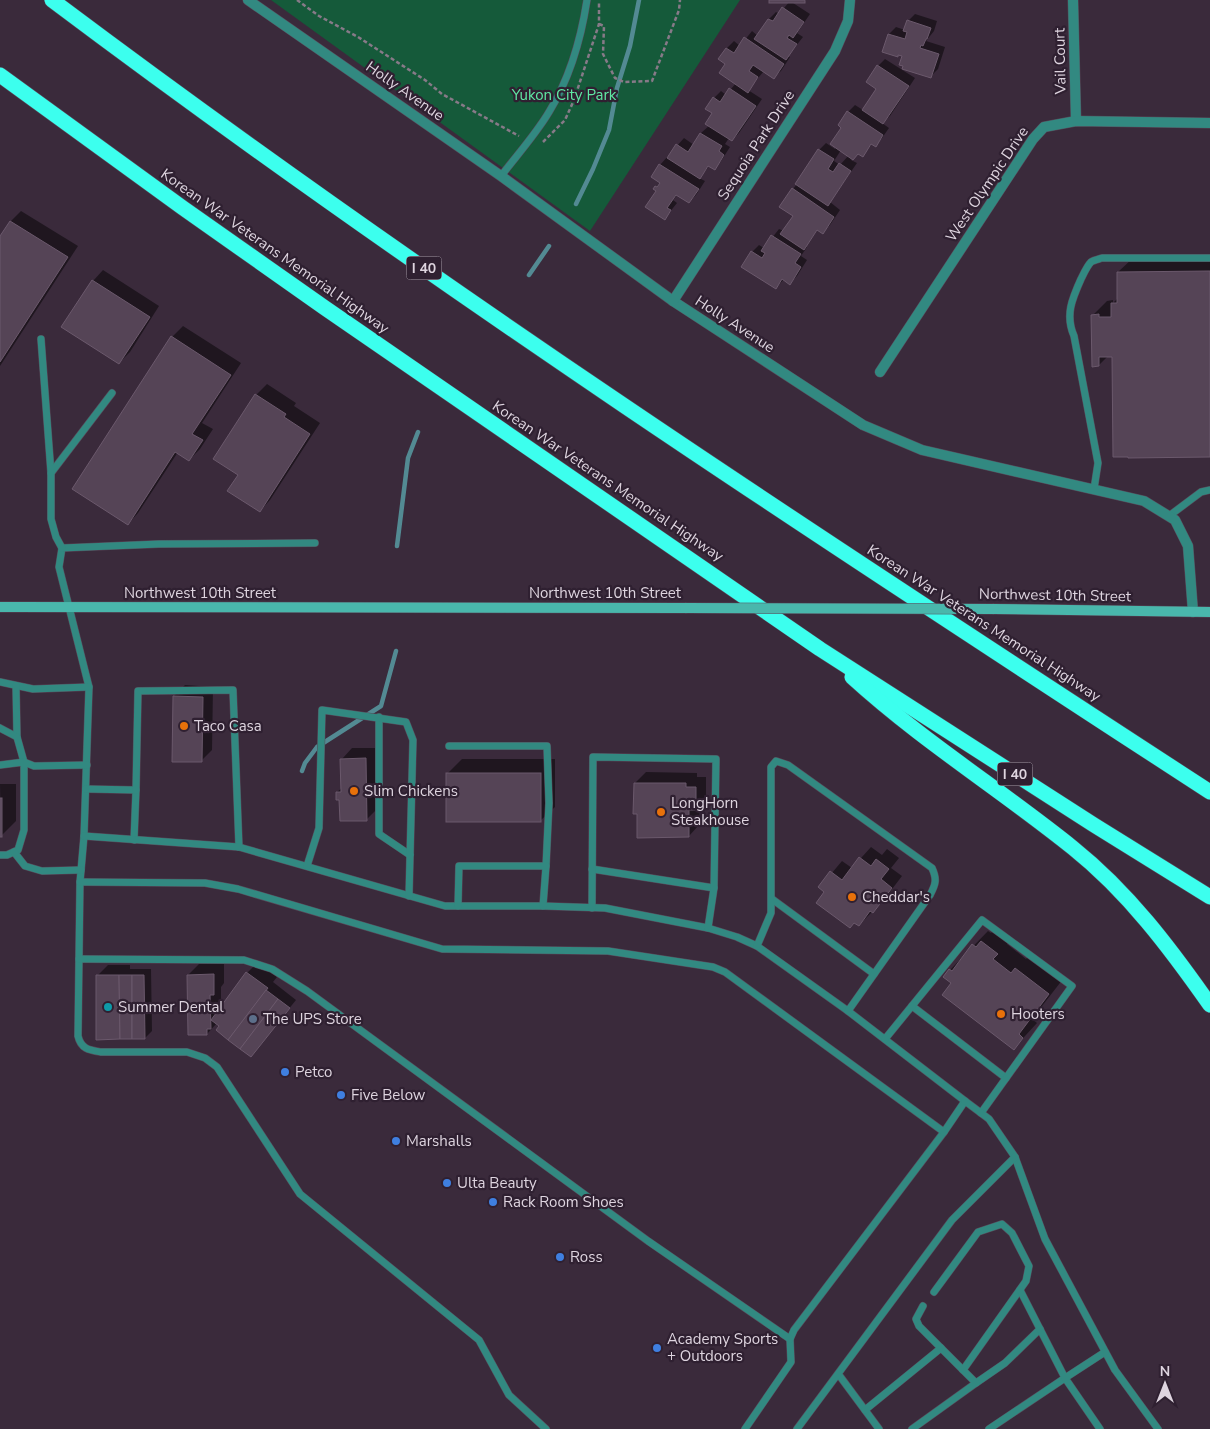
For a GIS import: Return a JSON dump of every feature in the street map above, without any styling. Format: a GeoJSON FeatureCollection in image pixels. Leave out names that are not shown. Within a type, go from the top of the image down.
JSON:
{"type":"FeatureCollection","features":[{"type":"Feature","properties":{"kind":"highway","name":"Korean War Veterans Memorial Highway"},"geometry":{"type":"LineString","coordinates":[[52,0],[353,219],[657,429],[1210,792]]}},
{"type":"Feature","properties":{"kind":"highway","name":"Korean War Veterans Memorial Highway"},"geometry":{"type":"LineString","coordinates":[[0,75],[309,297],[820,649],[1210,897]]}},
{"type":"Feature","properties":{"kind":"highway"},"geometry":{"type":"LineString","coordinates":[[820,649],[883,706],[1074,849],[1112,883],[1146,919],[1181,962],[1210,1004]]}},
{"type":"Feature","properties":{"kind":"main road","name":"Northwest 10th Street"},"geometry":{"type":"LineString","coordinates":[[0,607],[994,609],[1210,612]]}},
{"type":"Feature","properties":{"kind":"street","name":"Holly Avenue"},"geometry":{"type":"LineString","coordinates":[[248,0],[501,176],[673,301],[863,425],[922,450],[1144,501],[1169,516],[1175,520],[1188,546],[1193,612]]}},
{"type":"Feature","properties":{"kind":"street","name":"Sequoia Park Drive"},"geometry":{"type":"LineString","coordinates":[[673,301],[835,51],[848,21],[850,0]]}},
{"type":"Feature","properties":{"kind":"street","name":"Vail Court"},"geometry":{"type":"LineString","coordinates":[[1073,0],[1076,121]]}},
{"type":"Feature","properties":{"kind":"street","name":"West Olympic Drive"},"geometry":{"type":"LineString","coordinates":[[880,372],[1033,139],[1044,127],[1076,121],[1210,123]]}},
{"type":"Feature","properties":{"kind":"lane"},"geometry":{"type":"LineString","coordinates":[[501,176],[549,113],[564,84],[578,44],[586,0]]}},
{"type":"Feature","properties":{"kind":"lane"},"geometry":{"type":"LineString","coordinates":[[1094,489],[1098,463],[1069,316],[1072,299],[1084,274],[1091,262],[1102,258],[1210,258]]}},
{"type":"Feature","properties":{"kind":"lane"},"geometry":{"type":"LineString","coordinates":[[41,340],[51,473],[51,519],[56,537],[62,548],[59,568],[89,687],[84,836],[80,882],[78,1036],[80,1044],[87,1050],[101,1052],[187,1052],[205,1058],[217,1067],[300,1194],[479,1340],[509,1395],[546,1429]]}},
{"type":"Feature","properties":{"kind":"lane"},"geometry":{"type":"LineString","coordinates":[[51,473],[112,393]]}},
{"type":"Feature","properties":{"kind":"lane"},"geometry":{"type":"LineString","coordinates":[[1169,516],[1201,492],[1210,490]]}},
{"type":"Feature","properties":{"kind":"lane"},"geometry":{"type":"LineString","coordinates":[[62,548],[160,544],[315,543]]}},
{"type":"Feature","properties":{"kind":"lane"},"geometry":{"type":"LineString","coordinates":[[0,682],[33,689],[89,687]]}},
{"type":"Feature","properties":{"kind":"lane"},"geometry":{"type":"LineString","coordinates":[[0,855],[7,855],[18,850],[24,830],[24,762],[17,736],[16,686]]}},
{"type":"Feature","properties":{"kind":"lane"},"geometry":{"type":"LineString","coordinates":[[134,840],[138,690],[233,690],[239,847]]}},
{"type":"Feature","properties":{"kind":"lane"},"geometry":{"type":"LineString","coordinates":[[307,866],[319,828],[322,710],[406,722],[413,740],[409,896]]}},
{"type":"Feature","properties":{"kind":"lane"},"geometry":{"type":"LineString","coordinates":[[379,717],[379,834],[410,855]]}},
{"type":"Feature","properties":{"kind":"lane"},"geometry":{"type":"LineString","coordinates":[[0,728],[17,736]]}},
{"type":"Feature","properties":{"kind":"lane"},"geometry":{"type":"LineString","coordinates":[[449,746],[547,746],[549,803],[544,906]]}},
{"type":"Feature","properties":{"kind":"lane"},"geometry":{"type":"LineString","coordinates":[[592,908],[592,758],[716,759],[714,888],[708,928]]}},
{"type":"Feature","properties":{"kind":"lane"},"geometry":{"type":"LineString","coordinates":[[757,946],[772,913],[771,767],[776,761],[788,765],[932,868],[936,876],[936,885],[930,895],[848,1011]]}},
{"type":"Feature","properties":{"kind":"lane"},"geometry":{"type":"LineString","coordinates":[[0,764],[24,762],[34,766],[87,765]]}},
{"type":"Feature","properties":{"kind":"lane"},"geometry":{"type":"LineString","coordinates":[[86,789],[136,790]]}},
{"type":"Feature","properties":{"kind":"lane"},"geometry":{"type":"LineString","coordinates":[[84,836],[239,847],[445,906],[605,908],[708,928],[737,937],[757,946],[848,1011],[990,1119],[1015,1157],[1045,1239],[1105,1352],[1115,1370],[1158,1429]]}},
{"type":"Feature","properties":{"kind":"lane"},"geometry":{"type":"LineString","coordinates":[[14,852],[25,866],[42,871],[81,870]]}},
{"type":"Feature","properties":{"kind":"lane"},"geometry":{"type":"LineString","coordinates":[[458,906],[459,866],[546,866]]}},
{"type":"Feature","properties":{"kind":"lane"},"geometry":{"type":"LineString","coordinates":[[592,869],[714,888]]}},
{"type":"Feature","properties":{"kind":"lane"},"geometry":{"type":"LineString","coordinates":[[80,882],[204,883],[238,889],[442,949],[608,951],[713,967],[725,972],[944,1132]]}},
{"type":"Feature","properties":{"kind":"lane"},"geometry":{"type":"LineString","coordinates":[[772,899],[874,974]]}},
{"type":"Feature","properties":{"kind":"lane"},"geometry":{"type":"LineString","coordinates":[[885,1039],[982,920],[1072,986],[981,1113]]}},
{"type":"Feature","properties":{"kind":"lane"},"geometry":{"type":"LineString","coordinates":[[79,959],[244,960],[272,969],[307,991],[648,1241],[790,1339]]}},
{"type":"Feature","properties":{"kind":"lane"},"geometry":{"type":"LineString","coordinates":[[912,1006],[1006,1078]]}},
{"type":"Feature","properties":{"kind":"lane"},"geometry":{"type":"LineString","coordinates":[[745,1429],[791,1362],[790,1339],[794,1330],[944,1132],[965,1101]]}},
{"type":"Feature","properties":{"kind":"lane"},"geometry":{"type":"LineString","coordinates":[[797,1429],[839,1375],[952,1220],[1015,1157]]}},
{"type":"Feature","properties":{"kind":"lane"},"geometry":{"type":"LineString","coordinates":[[934,1292],[978,1232],[1002,1224],[1012,1233],[1029,1266],[1026,1281],[963,1370]]}},
{"type":"Feature","properties":{"kind":"lane"},"geometry":{"type":"LineString","coordinates":[[1020,1290],[1065,1378],[1100,1429]]}},
{"type":"Feature","properties":{"kind":"lane"},"geometry":{"type":"LineString","coordinates":[[923,1306],[916,1319],[920,1326],[976,1383]]}},
{"type":"Feature","properties":{"kind":"lane"},"geometry":{"type":"LineString","coordinates":[[912,1429],[1005,1363],[1040,1329]]}},
{"type":"Feature","properties":{"kind":"lane"},"geometry":{"type":"LineString","coordinates":[[865,1410],[941,1348]]}},
{"type":"Feature","properties":{"kind":"lane"},"geometry":{"type":"LineString","coordinates":[[989,1429],[1105,1352]]}},
{"type":"Feature","properties":{"kind":"lane"},"geometry":{"type":"LineString","coordinates":[[839,1375],[879,1429]]}},
{"type":"Feature","properties":{"kind":"path"},"geometry":{"type":"LineString","coordinates":[[298,0],[319,16],[365,42],[425,80],[442,94],[519,136]]}},
{"type":"Feature","properties":{"kind":"path"},"geometry":{"type":"LineString","coordinates":[[599,24],[604,26],[603,54],[614,78],[624,82],[652,81],[679,10],[680,0]]}},
{"type":"Feature","properties":{"kind":"green space","name":"Yukon City Park"},"geometry":{"type":"Polygon","coordinates":[[[271,0],[740,0],[590,231],[271,0]]]}},
{"type":"Feature","properties":{"kind":"building"},"geometry":{"type":"Polygon","coordinates":[[[769,0],[805,0],[805,3],[769,3],[769,0]]]}},
{"type":"Feature","properties":{"kind":"building"},"geometry":{"type":"Polygon","coordinates":[[[782,7],[804,22],[793,38],[789,35],[787,38],[797,44],[786,60],[754,39],[768,19],[773,21],[782,7]]]}},
{"type":"Feature","properties":{"kind":"building"},"geometry":{"type":"Polygon","coordinates":[[[907,20],[931,28],[927,39],[920,48],[939,54],[931,78],[902,69],[903,66],[899,65],[902,56],[898,55],[898,57],[882,52],[888,34],[905,39],[907,32],[903,31],[907,20]]]}},
{"type":"Feature","properties":{"kind":"building"},"geometry":{"type":"Polygon","coordinates":[[[744,37],[784,64],[774,79],[753,65],[749,71],[758,77],[748,93],[719,73],[725,64],[718,59],[726,48],[734,53],[744,37]]]}},
{"type":"Feature","properties":{"kind":"building"},"geometry":{"type":"Polygon","coordinates":[[[877,65],[909,86],[883,124],[862,110],[876,89],[866,82],[877,65]]]}},
{"type":"Feature","properties":{"kind":"building"},"geometry":{"type":"Polygon","coordinates":[[[729,88],[756,106],[732,141],[705,124],[712,113],[705,109],[713,97],[720,102],[729,88]]]}},
{"type":"Feature","properties":{"kind":"building"},"geometry":{"type":"Polygon","coordinates":[[[847,111],[883,135],[876,147],[871,144],[863,157],[858,154],[853,160],[830,144],[841,128],[838,125],[847,111]]]}},
{"type":"Feature","properties":{"kind":"building"},"geometry":{"type":"Polygon","coordinates":[[[700,133],[722,146],[719,151],[724,155],[715,170],[708,166],[700,179],[667,158],[676,144],[688,152],[700,133]]]}},
{"type":"Feature","properties":{"kind":"building"},"geometry":{"type":"Polygon","coordinates":[[[818,149],[834,159],[828,169],[833,172],[839,163],[851,171],[828,206],[795,184],[818,149]]]}},
{"type":"Feature","properties":{"kind":"building"},"geometry":{"type":"Polygon","coordinates":[[[659,164],[699,189],[689,203],[676,195],[667,208],[671,210],[665,220],[645,207],[656,191],[653,189],[660,183],[651,177],[659,164]]]}},
{"type":"Feature","properties":{"kind":"building"},"geometry":{"type":"Polygon","coordinates":[[[792,188],[834,217],[823,234],[817,230],[804,250],[780,234],[793,216],[779,207],[792,188]]]}},
{"type":"Feature","properties":{"kind":"building"},"geometry":{"type":"Polygon","coordinates":[[[10,221],[68,257],[0,362],[0,236],[10,221]]]}},
{"type":"Feature","properties":{"kind":"building"},"geometry":{"type":"Polygon","coordinates":[[[771,235],[801,254],[795,263],[801,267],[790,285],[782,279],[776,289],[741,267],[751,251],[762,258],[765,253],[761,251],[771,235]]]}},
{"type":"Feature","properties":{"kind":"building"},"geometry":{"type":"Polygon","coordinates":[[[1210,271],[1210,457],[1113,457],[1112,357],[1099,357],[1099,366],[1092,367],[1091,315],[1099,314],[1099,317],[1111,317],[1111,303],[1117,303],[1117,272],[1210,271]]]}},
{"type":"Feature","properties":{"kind":"building"},"geometry":{"type":"Polygon","coordinates":[[[92,280],[150,317],[119,364],[61,327],[92,280]]]}},
{"type":"Feature","properties":{"kind":"building"},"geometry":{"type":"Polygon","coordinates":[[[171,336],[231,375],[192,434],[203,440],[189,461],[175,452],[128,525],[72,489],[171,336]]]}},
{"type":"Feature","properties":{"kind":"building"},"geometry":{"type":"Polygon","coordinates":[[[255,394],[286,414],[284,417],[310,434],[260,512],[227,491],[238,475],[213,459],[255,394]]]}},
{"type":"Feature","properties":{"kind":"building"},"geometry":{"type":"Polygon","coordinates":[[[173,696],[203,697],[202,762],[172,762],[173,696]]]}},
{"type":"Feature","properties":{"kind":"building"},"geometry":{"type":"Polygon","coordinates":[[[366,758],[367,821],[340,821],[339,800],[336,800],[336,792],[341,792],[340,759],[366,758]]]}},
{"type":"Feature","properties":{"kind":"building"},"geometry":{"type":"Polygon","coordinates":[[[446,773],[541,773],[541,822],[446,822],[446,773]]]}},
{"type":"Feature","properties":{"kind":"building","name":"LongHorn Steakhouse"},"geometry":{"type":"Polygon","coordinates":[[[634,783],[686,783],[686,787],[696,787],[696,810],[689,810],[689,837],[637,838],[637,814],[633,814],[634,783]]]}},
{"type":"Feature","properties":{"kind":"building"},"geometry":{"type":"Polygon","coordinates":[[[0,798],[2,798],[2,837],[0,837],[0,798]]]}},
{"type":"Feature","properties":{"kind":"building","name":"Cheddar's"},"geometry":{"type":"Polygon","coordinates":[[[859,857],[871,866],[876,859],[889,869],[881,879],[892,888],[873,913],[870,911],[859,926],[854,923],[850,928],[816,903],[824,892],[818,887],[830,871],[842,880],[859,857]]]}},
{"type":"Feature","properties":{"kind":"building","name":"Hooters"},"geometry":{"type":"Polygon","coordinates":[[[981,941],[998,954],[993,959],[1011,973],[1015,968],[1049,994],[1019,1034],[1023,1038],[1014,1050],[942,995],[951,983],[943,977],[949,969],[952,971],[972,944],[976,947],[981,941]]]}},
{"type":"Feature","properties":{"kind":"building"},"geometry":{"type":"Polygon","coordinates":[[[246,972],[268,988],[228,1040],[216,1030],[219,1026],[211,1020],[246,972]]]}},
{"type":"Feature","properties":{"kind":"building"},"geometry":{"type":"Polygon","coordinates":[[[214,974],[214,995],[210,995],[211,1029],[207,1029],[207,1035],[188,1035],[187,975],[214,974]]]}},
{"type":"Feature","properties":{"kind":"building","name":"Summer Dental"},"geometry":{"type":"Polygon","coordinates":[[[96,975],[119,975],[120,1039],[96,1040],[96,975]]]}},
{"type":"Feature","properties":{"kind":"building"},"geometry":{"type":"Polygon","coordinates":[[[119,975],[132,975],[132,1039],[120,1039],[119,975]]]}},
{"type":"Feature","properties":{"kind":"building"},"geometry":{"type":"Polygon","coordinates":[[[132,975],[144,975],[145,1039],[132,1039],[132,975]]]}},
{"type":"Feature","properties":{"kind":"building","name":"The UPS Store"},"geometry":{"type":"Polygon","coordinates":[[[266,990],[278,999],[240,1049],[228,1040],[266,990]]]}},
{"type":"Feature","properties":{"kind":"building"},"geometry":{"type":"Polygon","coordinates":[[[278,999],[290,1008],[251,1057],[240,1049],[278,999]]]}},
{"type":"Feature","properties":{"kind":"waterway"},"geometry":{"type":"LineString","coordinates":[[576,204],[609,130],[617,88],[630,46],[639,0]]}},
{"type":"Feature","properties":{"kind":"waterway"},"geometry":{"type":"LineString","coordinates":[[529,275],[549,246]]}},
{"type":"Feature","properties":{"kind":"waterway"},"geometry":{"type":"LineString","coordinates":[[397,546],[408,458],[418,432]]}},
{"type":"Feature","properties":{"kind":"waterway"},"geometry":{"type":"LineString","coordinates":[[302,771],[305,763],[317,747],[381,706],[396,651]]}},
{"type":"Feature","properties":{"kind":"place","name":"Taco Casa"},"geometry":{"type":"Point","coordinates":[184,726]}},
{"type":"Feature","properties":{"kind":"place","name":"Slim Chickens"},"geometry":{"type":"Point","coordinates":[354,791]}},
{"type":"Feature","properties":{"kind":"place","name":"LongHorn Steakhouse"},"geometry":{"type":"Point","coordinates":[661,812]}},
{"type":"Feature","properties":{"kind":"place","name":"Cheddar's"},"geometry":{"type":"Point","coordinates":[852,897]}},
{"type":"Feature","properties":{"kind":"place","name":"Summer Dental"},"geometry":{"type":"Point","coordinates":[108,1007]}},
{"type":"Feature","properties":{"kind":"place","name":"Hooters"},"geometry":{"type":"Point","coordinates":[1001,1014]}},
{"type":"Feature","properties":{"kind":"place","name":"The UPS Store"},"geometry":{"type":"Point","coordinates":[253,1019]}},
{"type":"Feature","properties":{"kind":"place","name":"Petco"},"geometry":{"type":"Point","coordinates":[285,1072]}},
{"type":"Feature","properties":{"kind":"place","name":"Five Below"},"geometry":{"type":"Point","coordinates":[341,1095]}},
{"type":"Feature","properties":{"kind":"place","name":"Marshalls"},"geometry":{"type":"Point","coordinates":[396,1141]}},
{"type":"Feature","properties":{"kind":"place","name":"Ulta Beauty"},"geometry":{"type":"Point","coordinates":[447,1183]}},
{"type":"Feature","properties":{"kind":"place","name":"Rack Room Shoes"},"geometry":{"type":"Point","coordinates":[493,1202]}},
{"type":"Feature","properties":{"kind":"place","name":"Ross"},"geometry":{"type":"Point","coordinates":[560,1257]}},
{"type":"Feature","properties":{"kind":"place","name":"Academy Sports + Outdoors"},"geometry":{"type":"Point","coordinates":[657,1348]}}]}
